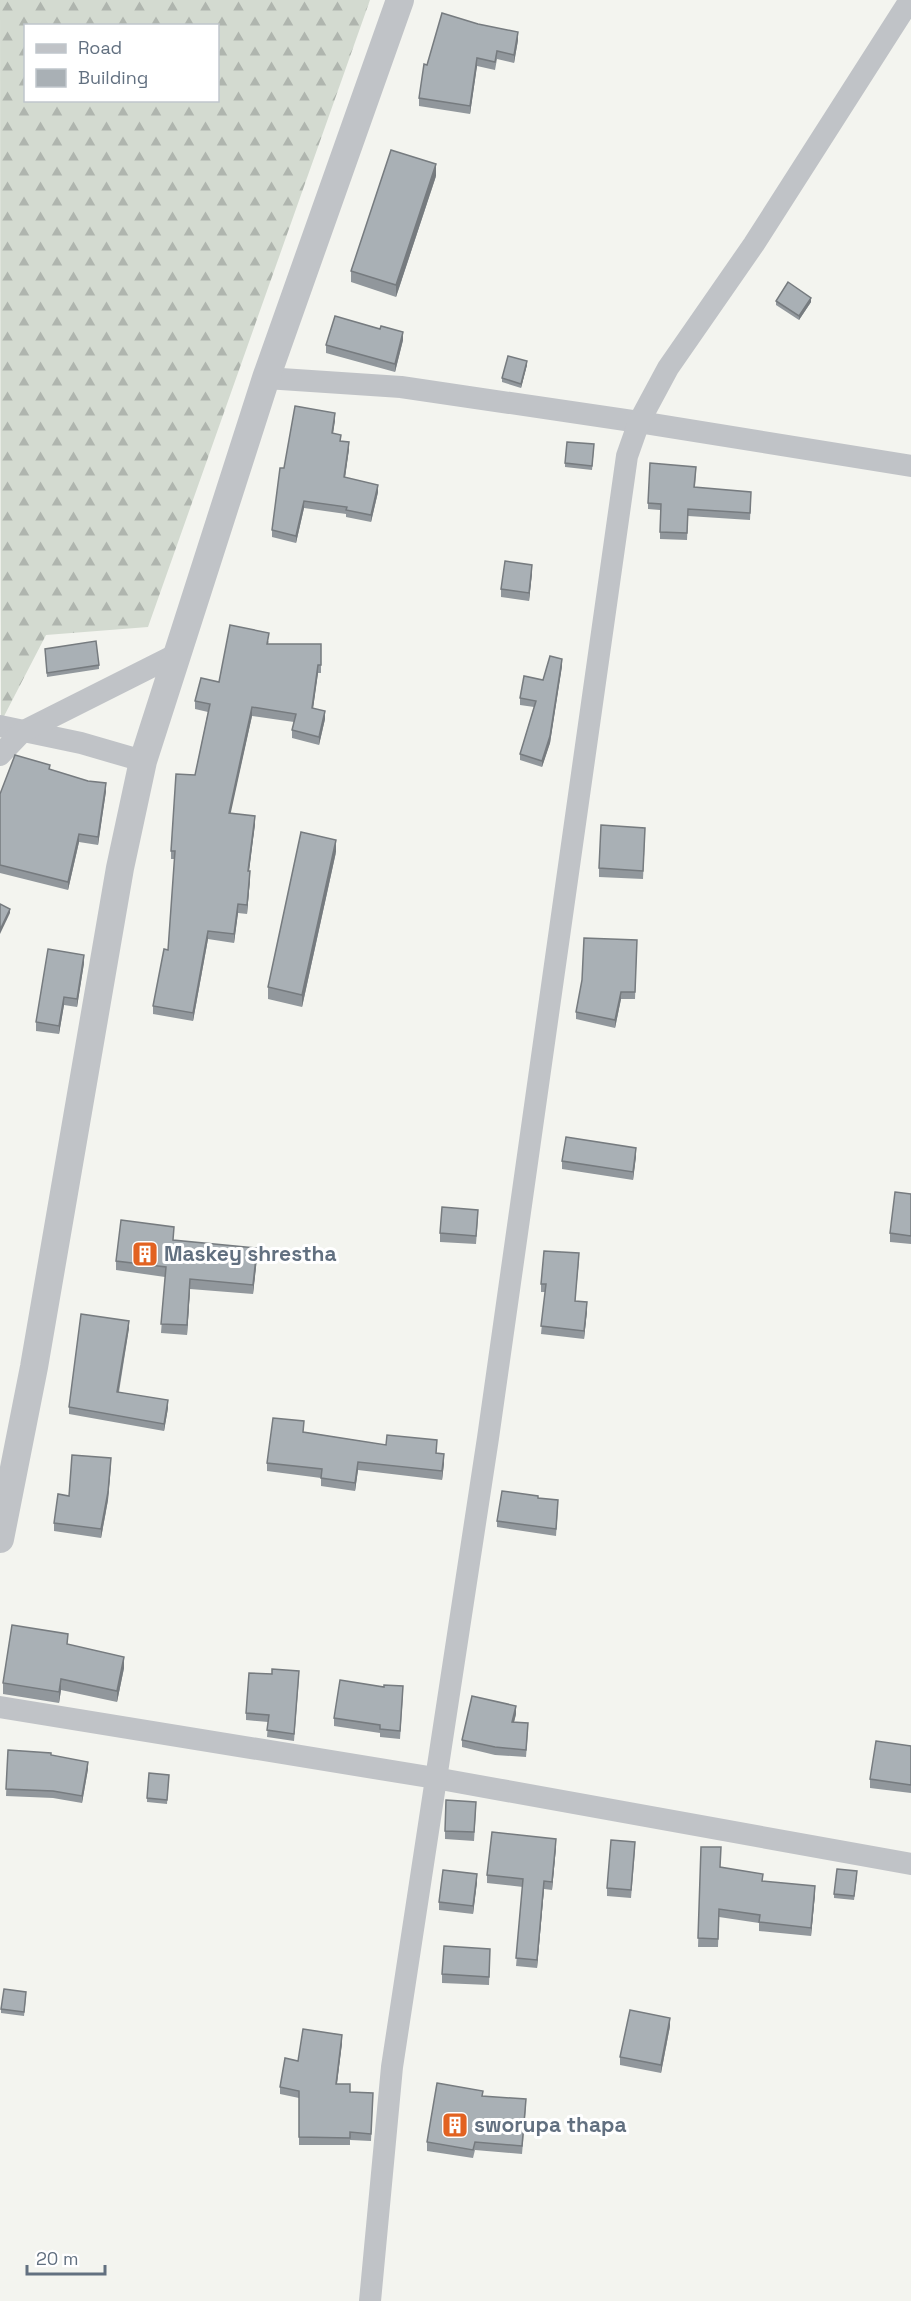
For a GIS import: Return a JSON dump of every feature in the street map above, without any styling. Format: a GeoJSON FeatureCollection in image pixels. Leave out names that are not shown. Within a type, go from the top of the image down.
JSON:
{"type":"FeatureCollection","features":[{"type":"Feature","properties":{"kind":"street"},"geometry":{"type":"LineString","coordinates":[[0,1539],[34,1367],[120,868],[143,761],[266,378],[400,0]]}},
{"type":"Feature","properties":{"kind":"street"},"geometry":{"type":"LineString","coordinates":[[370,2301],[392,2067],[490,1426],[627,456],[639,422],[668,368],[760,234],[910,0]]}},
{"type":"Feature","properties":{"kind":"street"},"geometry":{"type":"LineString","coordinates":[[266,378],[400,387],[639,422],[911,466]]}},
{"type":"Feature","properties":{"kind":"street"},"geometry":{"type":"LineString","coordinates":[[0,755],[11,729],[177,654]]}},
{"type":"Feature","properties":{"kind":"street"},"geometry":{"type":"LineString","coordinates":[[11,729],[81,743],[143,761]]}},
{"type":"Feature","properties":{"kind":"street"},"geometry":{"type":"LineString","coordinates":[[0,1707],[435,1779],[911,1864]]}},
{"type":"Feature","properties":{"kind":"green space"},"geometry":{"type":"Polygon","coordinates":[[[0,0],[370,0],[148,627],[46,635],[1,722],[0,0]]]}},
{"type":"Feature","properties":{"kind":"building"},"geometry":{"type":"Polygon","coordinates":[[[442,13],[478,24],[518,32],[514,55],[497,51],[495,62],[477,58],[470,106],[419,98],[424,64],[427,65],[442,13]]]}},
{"type":"Feature","properties":{"kind":"building"},"geometry":{"type":"Polygon","coordinates":[[[391,150],[436,164],[396,285],[351,271],[391,150]]]}},
{"type":"Feature","properties":{"kind":"building"},"geometry":{"type":"Polygon","coordinates":[[[788,282],[811,298],[799,316],[776,301],[788,282]]]}},
{"type":"Feature","properties":{"kind":"building"},"geometry":{"type":"Polygon","coordinates":[[[335,316],[380,329],[381,326],[403,332],[395,364],[326,345],[335,316]]]}},
{"type":"Feature","properties":{"kind":"building"},"geometry":{"type":"Polygon","coordinates":[[[508,356],[527,361],[521,384],[502,378],[508,356]]]}},
{"type":"Feature","properties":{"kind":"building"},"geometry":{"type":"Polygon","coordinates":[[[295,406],[335,413],[332,433],[341,435],[340,441],[349,442],[344,477],[378,485],[371,515],[346,510],[347,507],[304,501],[296,536],[272,530],[280,468],[284,468],[295,406]]]}},
{"type":"Feature","properties":{"kind":"building"},"geometry":{"type":"Polygon","coordinates":[[[567,442],[594,444],[592,466],[565,463],[567,442]]]}},
{"type":"Feature","properties":{"kind":"building"},"geometry":{"type":"Polygon","coordinates":[[[650,463],[696,467],[694,487],[751,492],[750,513],[688,509],[687,533],[660,532],[661,504],[648,503],[650,463]]]}},
{"type":"Feature","properties":{"kind":"building"},"geometry":{"type":"Polygon","coordinates":[[[505,561],[532,565],[529,593],[501,589],[505,561]]]}},
{"type":"Feature","properties":{"kind":"building"},"geometry":{"type":"Polygon","coordinates":[[[230,625],[269,633],[267,644],[321,644],[321,665],[318,665],[312,708],[325,711],[319,737],[292,730],[296,714],[252,707],[229,813],[255,816],[248,871],[250,871],[247,905],[238,904],[234,934],[208,931],[193,1013],[153,1006],[164,949],[168,950],[175,851],[171,851],[176,774],[195,775],[210,704],[195,701],[201,678],[219,682],[230,625]]]}},
{"type":"Feature","properties":{"kind":"building"},"geometry":{"type":"Polygon","coordinates":[[[96,641],[99,665],[47,673],[45,649],[96,641]]]}},
{"type":"Feature","properties":{"kind":"building"},"geometry":{"type":"Polygon","coordinates":[[[550,656],[562,659],[550,736],[542,761],[520,754],[536,701],[520,698],[524,676],[543,680],[550,656]]]}},
{"type":"Feature","properties":{"kind":"building"},"geometry":{"type":"Polygon","coordinates":[[[15,755],[50,765],[49,769],[88,781],[106,783],[98,837],[79,834],[68,882],[0,865],[0,794],[15,755]]]}},
{"type":"Feature","properties":{"kind":"building"},"geometry":{"type":"Polygon","coordinates":[[[601,825],[645,828],[643,871],[599,868],[601,825]]]}},
{"type":"Feature","properties":{"kind":"building"},"geometry":{"type":"Polygon","coordinates":[[[301,832],[336,840],[302,995],[268,987],[301,832]]]}},
{"type":"Feature","properties":{"kind":"building"},"geometry":{"type":"Polygon","coordinates":[[[0,904],[10,909],[0,930],[0,904]]]}},
{"type":"Feature","properties":{"kind":"building"},"geometry":{"type":"Polygon","coordinates":[[[584,938],[637,940],[635,992],[621,992],[615,1020],[576,1012],[582,980],[584,938]]]}},
{"type":"Feature","properties":{"kind":"building"},"geometry":{"type":"Polygon","coordinates":[[[48,949],[84,955],[77,999],[64,997],[59,1026],[36,1022],[48,949]]]}},
{"type":"Feature","properties":{"kind":"building"},"geometry":{"type":"Polygon","coordinates":[[[566,1137],[636,1148],[633,1172],[562,1161],[566,1137]]]}},
{"type":"Feature","properties":{"kind":"building"},"geometry":{"type":"Polygon","coordinates":[[[895,1192],[911,1194],[911,1236],[890,1233],[895,1192]]]}},
{"type":"Feature","properties":{"kind":"building"},"geometry":{"type":"Polygon","coordinates":[[[442,1207],[478,1210],[476,1236],[440,1233],[442,1207]]]}},
{"type":"Feature","properties":{"kind":"building"},"geometry":{"type":"Polygon","coordinates":[[[121,1220],[174,1227],[173,1240],[257,1248],[253,1285],[190,1279],[187,1325],[161,1324],[166,1267],[116,1261],[121,1220]]]}},
{"type":"Feature","properties":{"kind":"building"},"geometry":{"type":"Polygon","coordinates":[[[544,1251],[579,1253],[575,1301],[587,1302],[584,1331],[541,1326],[546,1284],[541,1284],[544,1251]]]}},
{"type":"Feature","properties":{"kind":"building"},"geometry":{"type":"Polygon","coordinates":[[[81,1314],[129,1321],[117,1392],[168,1400],[164,1424],[69,1407],[81,1314]]]}},
{"type":"Feature","properties":{"kind":"building"},"geometry":{"type":"Polygon","coordinates":[[[273,1418],[304,1421],[303,1432],[386,1445],[387,1435],[437,1440],[436,1453],[444,1454],[442,1471],[358,1462],[355,1483],[321,1478],[322,1469],[267,1463],[273,1418]]]}},
{"type":"Feature","properties":{"kind":"building"},"geometry":{"type":"Polygon","coordinates":[[[72,1455],[111,1458],[101,1529],[54,1523],[58,1494],[69,1496],[72,1455]]]}},
{"type":"Feature","properties":{"kind":"building"},"geometry":{"type":"Polygon","coordinates":[[[502,1491],[558,1500],[556,1529],[497,1521],[502,1491]]]}},
{"type":"Feature","properties":{"kind":"building"},"geometry":{"type":"Polygon","coordinates":[[[12,1625],[68,1634],[67,1644],[124,1657],[117,1691],[61,1679],[59,1692],[3,1683],[12,1625]]]}},
{"type":"Feature","properties":{"kind":"building"},"geometry":{"type":"Polygon","coordinates":[[[272,1669],[299,1671],[294,1734],[267,1730],[269,1715],[246,1713],[249,1673],[272,1674],[272,1669]]]}},
{"type":"Feature","properties":{"kind":"building"},"geometry":{"type":"Polygon","coordinates":[[[340,1680],[384,1687],[384,1685],[403,1686],[400,1731],[380,1729],[380,1725],[334,1718],[340,1680]]]}},
{"type":"Feature","properties":{"kind":"building"},"geometry":{"type":"Polygon","coordinates":[[[472,1696],[516,1706],[512,1722],[528,1723],[526,1750],[495,1747],[462,1740],[472,1696]]]}},
{"type":"Feature","properties":{"kind":"building"},"geometry":{"type":"Polygon","coordinates":[[[876,1741],[911,1746],[911,1785],[870,1779],[876,1741]]]}},
{"type":"Feature","properties":{"kind":"building"},"geometry":{"type":"Polygon","coordinates":[[[8,1750],[51,1753],[51,1755],[88,1762],[82,1796],[53,1791],[6,1789],[8,1750]]]}},
{"type":"Feature","properties":{"kind":"building"},"geometry":{"type":"Polygon","coordinates":[[[149,1773],[169,1775],[167,1800],[147,1798],[149,1773]]]}},
{"type":"Feature","properties":{"kind":"building"},"geometry":{"type":"Polygon","coordinates":[[[446,1800],[476,1802],[474,1832],[445,1831],[446,1800]]]}},
{"type":"Feature","properties":{"kind":"building"},"geometry":{"type":"Polygon","coordinates":[[[492,1832],[556,1839],[552,1882],[544,1881],[537,1960],[516,1958],[523,1879],[487,1875],[492,1832]]]}},
{"type":"Feature","properties":{"kind":"building"},"geometry":{"type":"Polygon","coordinates":[[[611,1840],[635,1842],[631,1890],[607,1888],[611,1840]]]}},
{"type":"Feature","properties":{"kind":"building"},"geometry":{"type":"Polygon","coordinates":[[[701,1847],[721,1847],[720,1867],[763,1874],[762,1881],[815,1886],[811,1928],[759,1922],[760,1915],[719,1909],[718,1939],[698,1938],[701,1847]]]}},
{"type":"Feature","properties":{"kind":"building"},"geometry":{"type":"Polygon","coordinates":[[[837,1869],[857,1871],[854,1896],[834,1894],[837,1869]]]}},
{"type":"Feature","properties":{"kind":"building"},"geometry":{"type":"Polygon","coordinates":[[[443,1870],[477,1874],[473,1906],[439,1902],[443,1870]]]}},
{"type":"Feature","properties":{"kind":"building"},"geometry":{"type":"Polygon","coordinates":[[[444,1946],[490,1949],[489,1977],[442,1974],[444,1946]]]}},
{"type":"Feature","properties":{"kind":"building"},"geometry":{"type":"Polygon","coordinates":[[[4,1989],[26,1992],[24,2012],[1,2009],[4,1989]]]}},
{"type":"Feature","properties":{"kind":"building"},"geometry":{"type":"Polygon","coordinates":[[[630,2010],[670,2018],[661,2065],[620,2057],[630,2010]]]}},
{"type":"Feature","properties":{"kind":"building"},"geometry":{"type":"Polygon","coordinates":[[[303,2029],[342,2035],[336,2084],[350,2084],[350,2092],[373,2093],[371,2134],[350,2132],[350,2138],[299,2137],[299,2091],[280,2087],[285,2058],[298,2061],[303,2029]]]}},
{"type":"Feature","properties":{"kind":"building"},"geometry":{"type":"Polygon","coordinates":[[[437,2083],[483,2091],[482,2096],[526,2099],[522,2146],[475,2142],[473,2150],[427,2142],[437,2083]]]}},
{"type":"Feature","properties":{"kind":"place","name":"Maskey shrestha"},"geometry":{"type":"Point","coordinates":[145,1254]}},
{"type":"Feature","properties":{"kind":"place","name":"sworupa thapa"},"geometry":{"type":"Point","coordinates":[455,2125]}}]}
